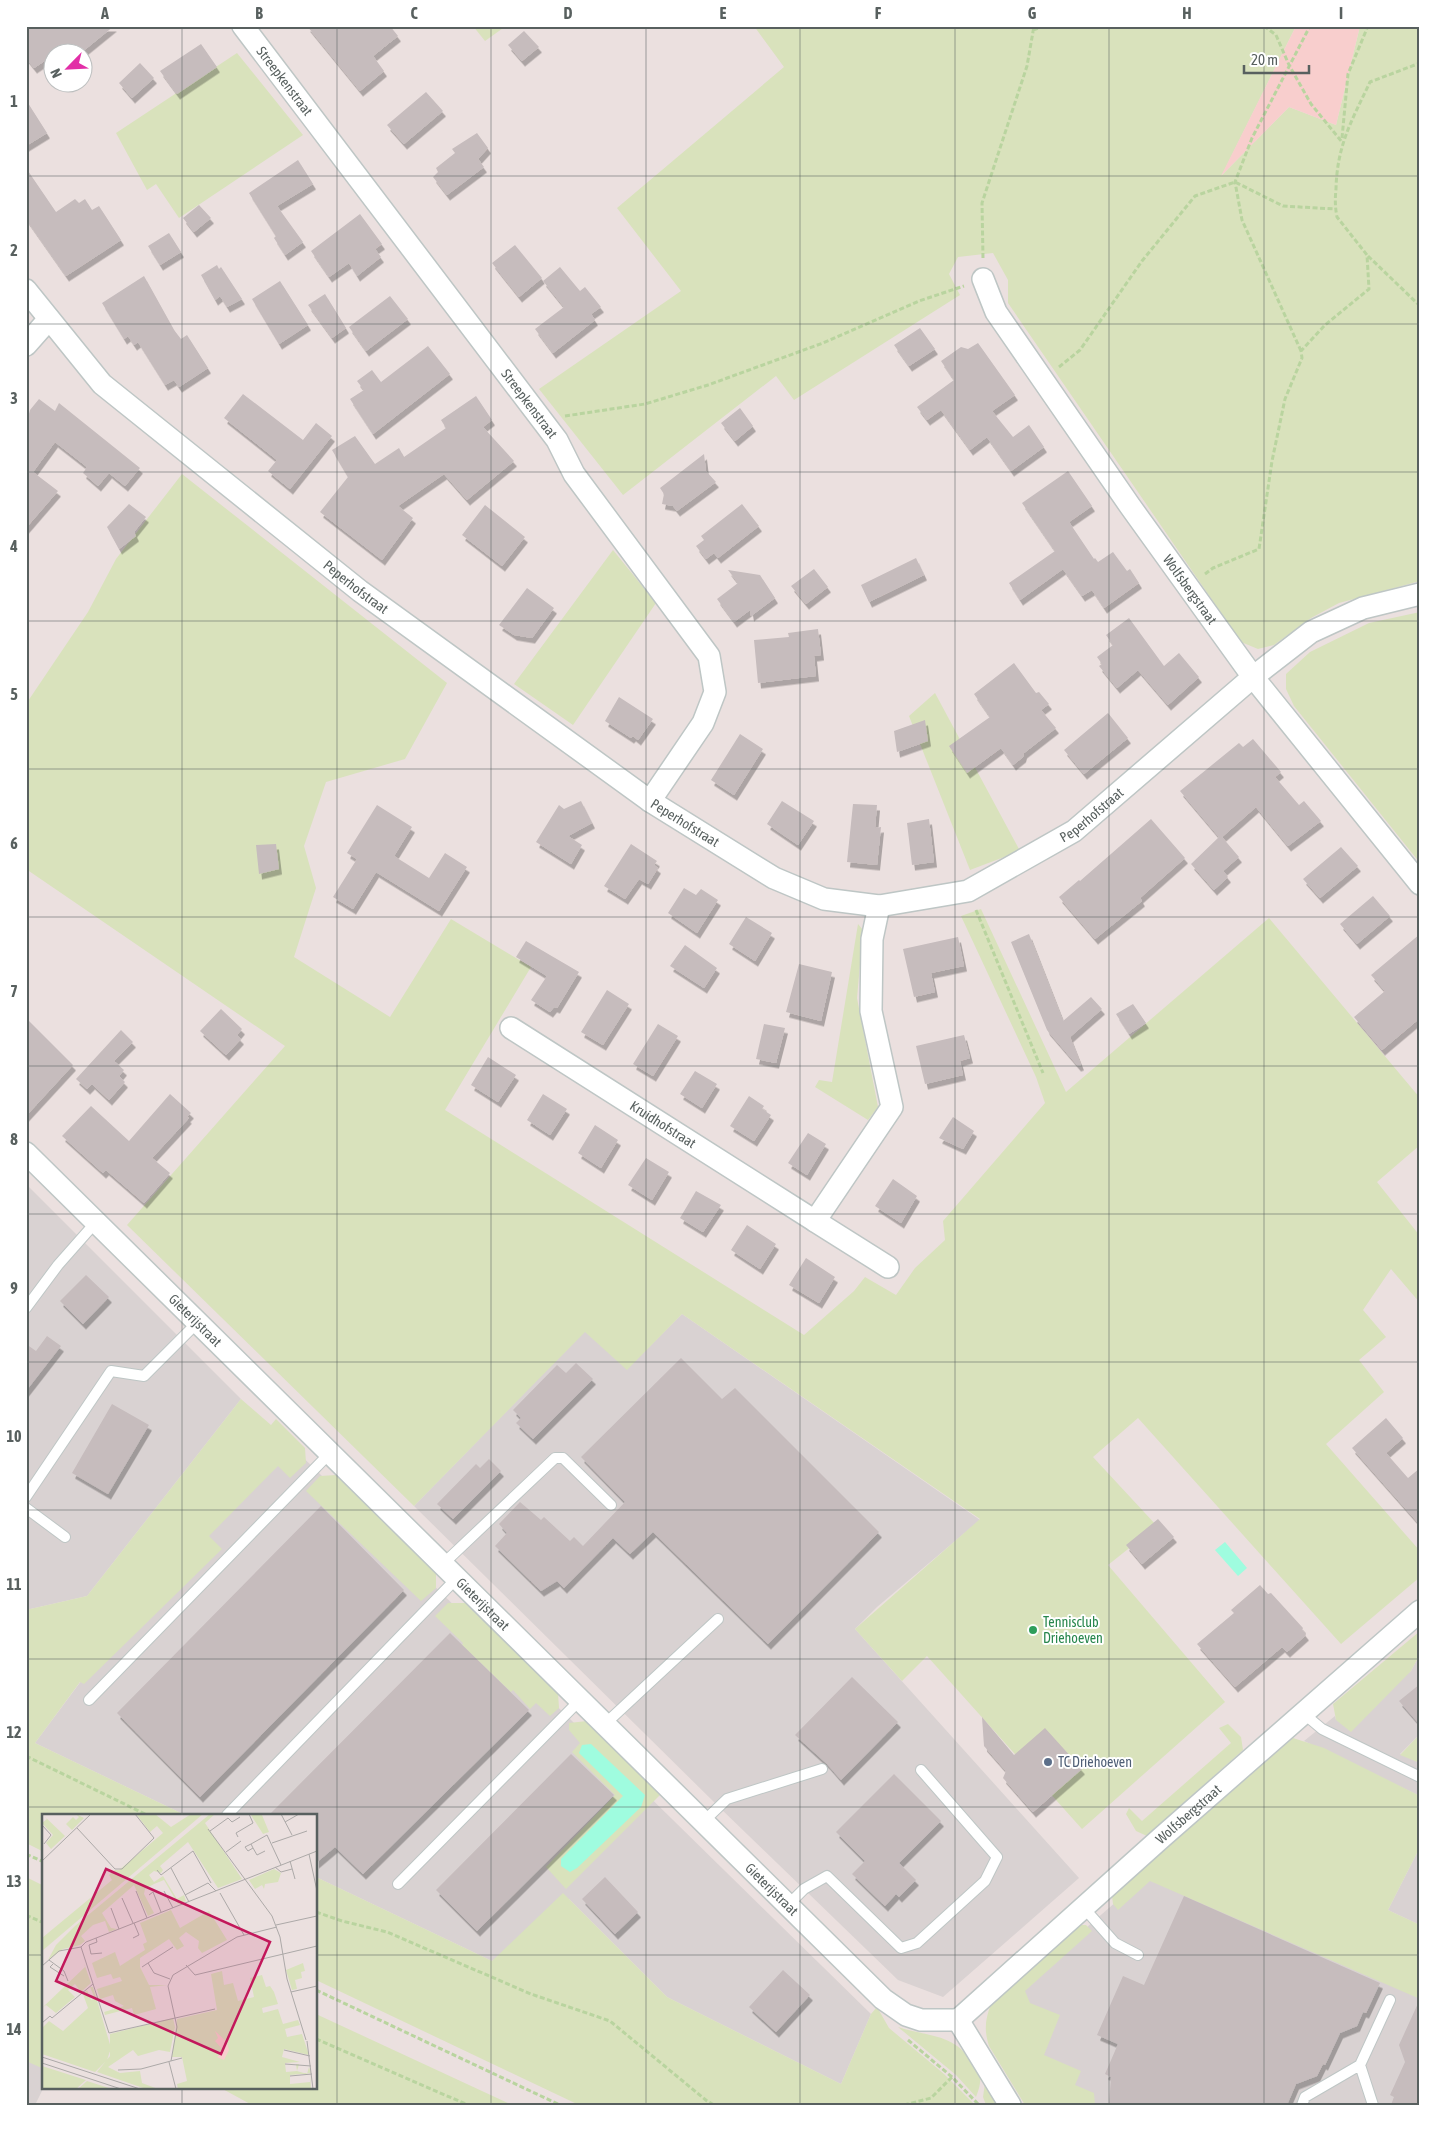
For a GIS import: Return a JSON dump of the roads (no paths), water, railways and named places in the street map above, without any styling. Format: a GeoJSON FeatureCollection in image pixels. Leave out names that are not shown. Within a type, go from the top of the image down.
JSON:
{"type":"FeatureCollection","features":[{"type":"Feature","properties":{"kind":"street","name":"Streepkenstraat"},"geometry":{"type":"LineString","coordinates":[[243,26],[557,440],[574,474],[709,656],[715,692],[703,723],[650,801]]}},
{"type":"Feature","properties":{"kind":"street","name":"Wolfsbergstraat"},"geometry":{"type":"LineString","coordinates":[[983,279],[996,312],[1253,678],[1420,884]]}},
{"type":"Feature","properties":{"kind":"street","name":"Peperhofstraat"},"geometry":{"type":"LineString","coordinates":[[26,290],[102,384],[360,591],[650,801],[774,878],[824,899],[879,906],[968,891],[1074,831],[1253,678],[1311,632],[1363,608],[1420,594]]}},
{"type":"Feature","properties":{"kind":"street"},"geometry":{"type":"LineString","coordinates":[[26,345],[49,319]]}},
{"type":"Feature","properties":{"kind":"street"},"geometry":{"type":"LineString","coordinates":[[816,1221],[892,1107],[871,1010],[872,939],[879,906]]}},
{"type":"Feature","properties":{"kind":"street","name":"Kruidhofstraat"},"geometry":{"type":"LineString","coordinates":[[511,1028],[888,1267]]}},
{"type":"Feature","properties":{"kind":"street","name":"Gieterijstraat"},"geometry":{"type":"LineString","coordinates":[[26,1153],[883,1999],[906,2015],[921,2020],[958,2020]]}},
{"type":"Feature","properties":{"kind":"street","name":"Wolfsbergstraat"},"geometry":{"type":"LineString","coordinates":[[958,2020],[1420,1611]]}},
{"type":"Feature","properties":{"kind":"street"},"geometry":{"type":"LineString","coordinates":[[958,2020],[1010,2105]]}},
{"type":"Feature","properties":{"kind":"lane"},"geometry":{"type":"LineString","coordinates":[[26,1308],[58,1265],[96,1222]]}},
{"type":"Feature","properties":{"kind":"lane"},"geometry":{"type":"LineString","coordinates":[[26,1498],[111,1371],[144,1376],[198,1322]]}},
{"type":"Feature","properties":{"kind":"lane"},"geometry":{"type":"LineString","coordinates":[[89,1700],[330,1453]]}},
{"type":"Feature","properties":{"kind":"lane"},"geometry":{"type":"LineString","coordinates":[[228,1814],[555,1458],[563,1458],[611,1505]]}},
{"type":"Feature","properties":{"kind":"lane"},"geometry":{"type":"LineString","coordinates":[[26,1508],[65,1537]]}},
{"type":"Feature","properties":{"kind":"lane"},"geometry":{"type":"LineString","coordinates":[[605,1724],[718,1619]]}},
{"type":"Feature","properties":{"kind":"lane"},"geometry":{"type":"LineString","coordinates":[[398,1884],[580,1700]]}},
{"type":"Feature","properties":{"kind":"lane"},"geometry":{"type":"LineString","coordinates":[[1303,1713],[1322,1729],[1420,1777]]}},
{"type":"Feature","properties":{"kind":"lane"},"geometry":{"type":"LineString","coordinates":[[703,1822],[727,1799],[822,1769]]}},
{"type":"Feature","properties":{"kind":"lane"},"geometry":{"type":"LineString","coordinates":[[788,1905],[804,1889],[827,1876],[901,1948],[917,1943],[985,1881],[997,1857],[921,1770]]}},
{"type":"Feature","properties":{"kind":"lane"},"geometry":{"type":"LineString","coordinates":[[1084,1908],[1115,1943],[1138,1955]]}},
{"type":"Feature","properties":{"kind":"lane"},"geometry":{"type":"LineString","coordinates":[[1302,2105],[1305,2097],[1360,2065],[1390,2000]]}},
{"type":"Feature","properties":{"kind":"lane"},"geometry":{"type":"LineString","coordinates":[[1360,2065],[1373,2105]]}},
{"type":"Feature","properties":{"kind":"place","name":"Tennisclub Driehoeven"},"geometry":{"type":"Point","coordinates":[1033,1630]}},
{"type":"Feature","properties":{"kind":"place","name":"TC Driehoeven"},"geometry":{"type":"Point","coordinates":[1048,1762]}}]}
